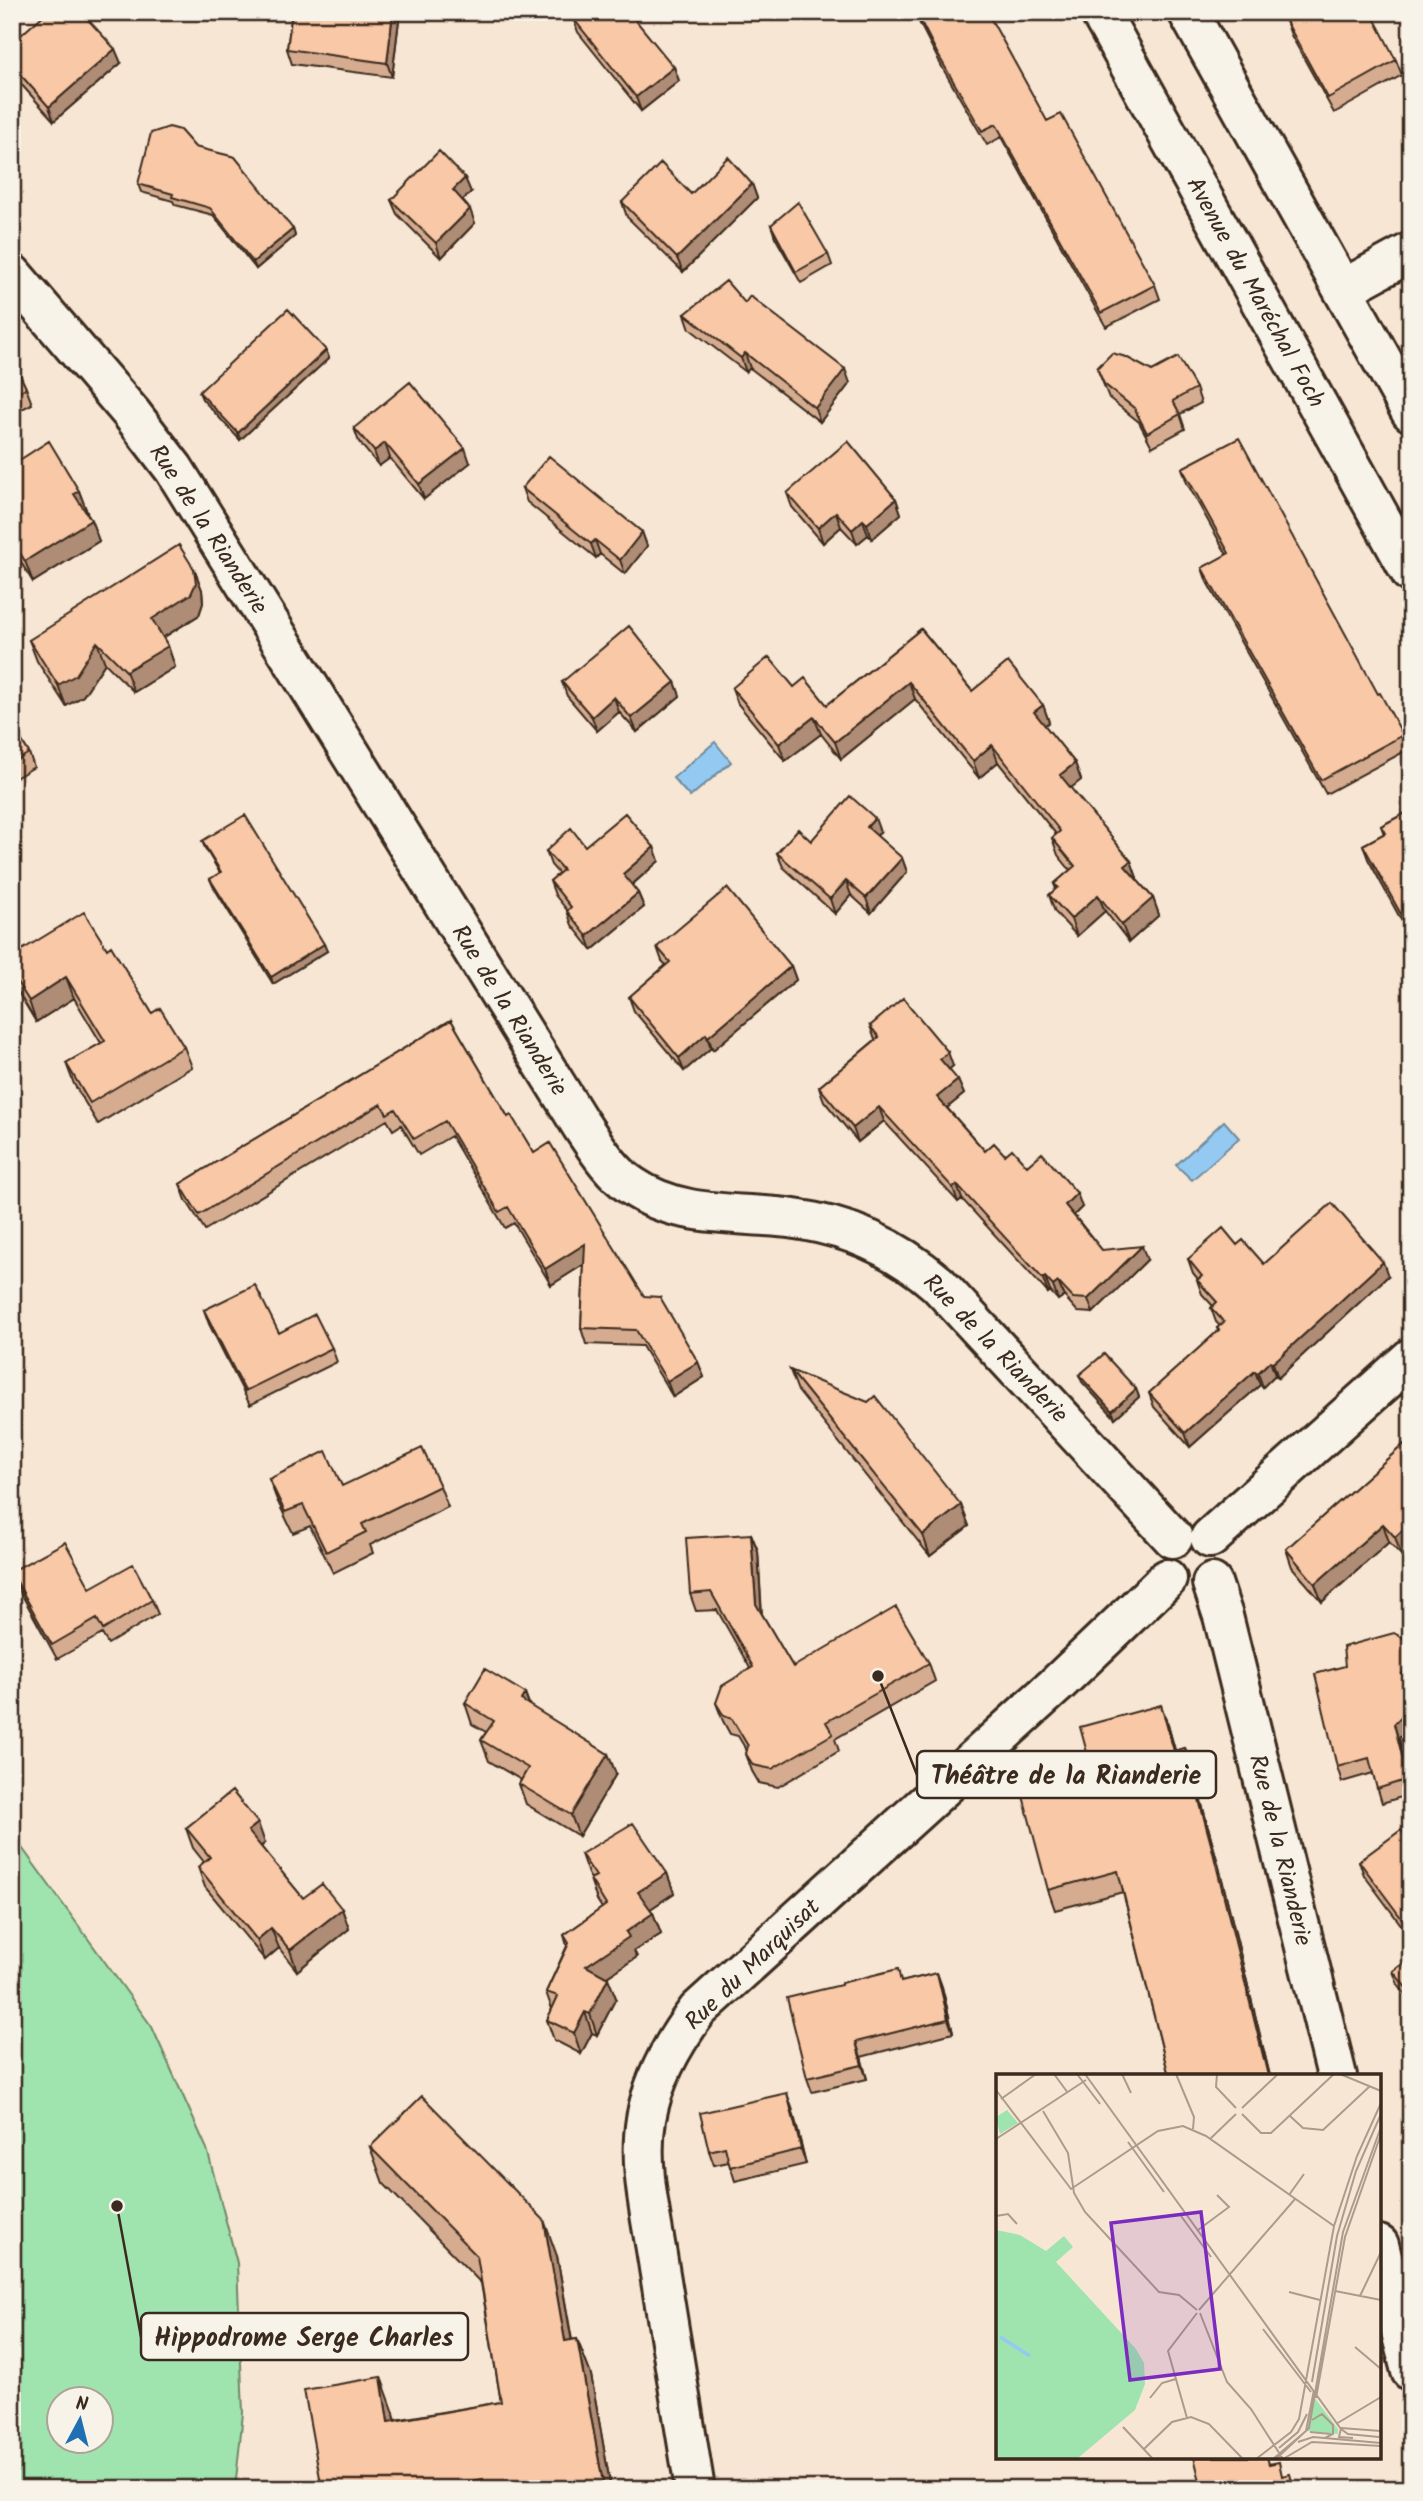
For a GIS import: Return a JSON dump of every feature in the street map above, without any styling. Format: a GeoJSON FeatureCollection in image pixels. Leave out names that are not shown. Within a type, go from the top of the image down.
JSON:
{"type":"FeatureCollection","features":[{"type":"Feature","properties":{"kind":"street","name":"Avenue du Maréchal Foch"},"geometry":{"type":"LineString","coordinates":[[1100,12],[1411,573]]}},
{"type":"Feature","properties":{"kind":"street"},"geometry":{"type":"LineString","coordinates":[[1188,12],[1411,412]]}},
{"type":"Feature","properties":{"kind":"street"},"geometry":{"type":"LineString","coordinates":[[1343,289],[1411,252]]}},
{"type":"Feature","properties":{"kind":"street","name":"Rue de la Rianderie"},"geometry":{"type":"LineString","coordinates":[[12,274],[174,469],[581,1125],[617,1173],[633,1187],[684,1209],[789,1218],[843,1229],[872,1240],[920,1268],[1192,1538]]}},
{"type":"Feature","properties":{"kind":"street"},"geometry":{"type":"LineString","coordinates":[[1192,1538],[1216,1544],[1222,1560],[1217,1577],[1212,1583],[1205,1589],[1188,1591],[1180,1589],[1167,1578],[1162,1568],[1166,1546],[1192,1538],[1411,1359]]}},
{"type":"Feature","properties":{"kind":"street","name":"Rue du Marquisat"},"geometry":{"type":"LineString","coordinates":[[695,2489],[647,2192],[645,2162],[646,2120],[652,2094],[671,2050],[685,2027],[712,1997],[1055,1686],[1167,1578]]}},
{"type":"Feature","properties":{"kind":"street","name":"Rue de la Rianderie"},"geometry":{"type":"LineString","coordinates":[[1212,1583],[1223,1616],[1337,2074]]}},
{"type":"Feature","properties":{"kind":"street"},"geometry":{"type":"LineString","coordinates":[[1381,2253],[1411,2371]]}},
{"type":"Feature","properties":{"kind":"green space"},"geometry":{"type":"Polygon","coordinates":[[[12,1834],[152,2027],[207,2149],[237,2263],[243,2413],[235,2489],[12,2489],[12,1834]]]}},
{"type":"Feature","properties":{"kind":"water"},"geometry":{"type":"Polygon","coordinates":[[[715,742],[731,762],[690,797],[673,778],[715,742]]]}},
{"type":"Feature","properties":{"kind":"water"},"geometry":{"type":"Polygon","coordinates":[[[1224,1121],[1239,1138],[1192,1180],[1176,1165],[1224,1121]]]}},
{"type":"Feature","properties":{"kind":"building"},"geometry":{"type":"Polygon","coordinates":[[[47,12],[81,12],[115,49],[49,107],[12,65],[12,43],[47,12]]]}},
{"type":"Feature","properties":{"kind":"building"},"geometry":{"type":"Polygon","coordinates":[[[292,12],[393,12],[387,63],[287,49],[292,12]]]}},
{"type":"Feature","properties":{"kind":"building"},"geometry":{"type":"Polygon","coordinates":[[[579,12],[629,12],[674,67],[636,97],[573,18],[579,12]]]}},
{"type":"Feature","properties":{"kind":"building"},"geometry":{"type":"Polygon","coordinates":[[[916,12],[987,12],[1047,121],[1061,114],[1155,285],[1101,313],[996,124],[982,131],[916,12]]]}},
{"type":"Feature","properties":{"kind":"building"},"geometry":{"type":"Polygon","coordinates":[[[1294,12],[1343,12],[1346,19],[1359,12],[1371,12],[1396,60],[1328,98],[1286,21],[1296,16],[1294,12]]]}},
{"type":"Feature","properties":{"kind":"building"},"geometry":{"type":"Polygon","coordinates":[[[169,127],[180,130],[195,147],[235,157],[293,229],[253,262],[210,208],[138,184],[151,133],[169,127]]]}},
{"type":"Feature","properties":{"kind":"building"},"geometry":{"type":"Polygon","coordinates":[[[439,151],[465,178],[453,190],[470,209],[436,243],[391,200],[439,151]]]}},
{"type":"Feature","properties":{"kind":"building"},"geometry":{"type":"Polygon","coordinates":[[[728,157],[752,184],[677,258],[622,202],[661,163],[691,194],[728,157]]]}},
{"type":"Feature","properties":{"kind":"building"},"geometry":{"type":"Polygon","coordinates":[[[798,202],[828,254],[796,272],[771,225],[798,202]]]}},
{"type":"Feature","properties":{"kind":"building"},"geometry":{"type":"Polygon","coordinates":[[[726,281],[745,303],[750,296],[845,369],[815,408],[745,353],[741,358],[685,314],[726,281]]]}},
{"type":"Feature","properties":{"kind":"building"},"geometry":{"type":"Polygon","coordinates":[[[288,309],[326,350],[238,433],[199,392],[288,309]]]}},
{"type":"Feature","properties":{"kind":"building"},"geometry":{"type":"Polygon","coordinates":[[[1112,353],[1152,371],[1178,357],[1196,388],[1173,401],[1180,414],[1147,433],[1134,408],[1104,384],[1097,368],[1112,353]]]}},
{"type":"Feature","properties":{"kind":"building"},"geometry":{"type":"Polygon","coordinates":[[[12,358],[26,388],[12,395],[12,358]]]}},
{"type":"Feature","properties":{"kind":"building"},"geometry":{"type":"Polygon","coordinates":[[[410,382],[465,448],[419,484],[385,443],[374,451],[354,428],[410,382]]]}},
{"type":"Feature","properties":{"kind":"building"},"geometry":{"type":"Polygon","coordinates":[[[1239,438],[1403,735],[1321,780],[1202,568],[1229,553],[1182,468],[1239,438]]]}},
{"type":"Feature","properties":{"kind":"building"},"geometry":{"type":"Polygon","coordinates":[[[49,441],[79,491],[74,494],[91,520],[25,561],[12,540],[12,465],[49,441]]]}},
{"type":"Feature","properties":{"kind":"building"},"geometry":{"type":"Polygon","coordinates":[[[848,441],[896,499],[867,524],[863,520],[852,530],[836,512],[818,528],[787,493],[848,441]]]}},
{"type":"Feature","properties":{"kind":"building"},"geometry":{"type":"Polygon","coordinates":[[[549,456],[642,532],[620,560],[595,540],[591,544],[522,488],[549,456]]]}},
{"type":"Feature","properties":{"kind":"building"},"geometry":{"type":"Polygon","coordinates":[[[179,545],[194,569],[196,583],[191,594],[152,619],[168,646],[126,671],[97,642],[76,675],[58,685],[29,640],[179,545]]]}},
{"type":"Feature","properties":{"kind":"building"},"geometry":{"type":"Polygon","coordinates":[[[629,626],[675,682],[631,718],[614,697],[592,717],[562,682],[629,626]]]}},
{"type":"Feature","properties":{"kind":"building"},"geometry":{"type":"Polygon","coordinates":[[[921,629],[972,691],[1008,662],[1043,705],[1034,712],[1075,763],[1060,775],[1131,861],[1125,866],[1153,898],[1122,925],[1098,895],[1071,919],[1049,895],[1058,887],[1054,884],[1075,866],[1052,838],[1060,831],[992,745],[973,761],[909,682],[835,742],[814,717],[779,744],[732,688],[769,657],[794,687],[805,678],[827,705],[921,629]]]}},
{"type":"Feature","properties":{"kind":"building"},"geometry":{"type":"Polygon","coordinates":[[[12,725],[29,753],[12,763],[12,725]]]}},
{"type":"Feature","properties":{"kind":"building"},"geometry":{"type":"Polygon","coordinates":[[[850,796],[875,818],[867,827],[902,858],[866,898],[846,881],[830,899],[777,853],[798,829],[811,841],[850,796]]]}},
{"type":"Feature","properties":{"kind":"building"},"geometry":{"type":"Polygon","coordinates":[[[1411,810],[1411,925],[1408,927],[1363,845],[1385,833],[1381,826],[1411,810]]]}},
{"type":"Feature","properties":{"kind":"building"},"geometry":{"type":"Polygon","coordinates":[[[625,813],[654,847],[623,874],[638,893],[587,936],[567,911],[571,907],[550,881],[563,870],[546,851],[571,828],[585,846],[625,813]]]}},
{"type":"Feature","properties":{"kind":"building"},"geometry":{"type":"Polygon","coordinates":[[[245,815],[324,944],[271,977],[210,879],[221,872],[202,841],[245,815]]]}},
{"type":"Feature","properties":{"kind":"building"},"geometry":{"type":"Polygon","coordinates":[[[727,888],[791,966],[708,1037],[706,1034],[679,1058],[629,997],[670,962],[657,947],[727,888]]]}},
{"type":"Feature","properties":{"kind":"building"},"geometry":{"type":"Polygon","coordinates":[[[84,912],[107,949],[111,946],[152,1013],[160,1008],[184,1047],[90,1103],[66,1063],[105,1041],[66,977],[29,1001],[12,974],[12,956],[84,912]]]}},
{"type":"Feature","properties":{"kind":"building"},"geometry":{"type":"Polygon","coordinates":[[[903,998],[948,1052],[940,1059],[958,1080],[937,1097],[985,1151],[994,1143],[1005,1155],[1012,1149],[1027,1166],[1042,1153],[1077,1193],[1065,1205],[1102,1250],[1142,1246],[1088,1299],[1073,1298],[1058,1282],[1053,1286],[1045,1277],[1043,1279],[957,1185],[953,1188],[879,1107],[853,1128],[819,1087],[879,1037],[870,1026],[903,998]]]}},
{"type":"Feature","properties":{"kind":"building"},"geometry":{"type":"Polygon","coordinates":[[[451,1020],[508,1117],[511,1115],[534,1153],[550,1143],[644,1296],[660,1297],[698,1362],[667,1381],[636,1330],[581,1328],[585,1244],[545,1269],[508,1207],[499,1212],[445,1121],[414,1139],[395,1109],[387,1114],[381,1104],[199,1215],[180,1184],[451,1020]]]}},
{"type":"Feature","properties":{"kind":"building"},"geometry":{"type":"Polygon","coordinates":[[[1332,1203],[1383,1262],[1273,1363],[1270,1361],[1258,1373],[1255,1371],[1185,1433],[1149,1393],[1219,1330],[1217,1328],[1224,1322],[1211,1308],[1217,1302],[1197,1280],[1202,1276],[1188,1259],[1223,1228],[1237,1245],[1243,1240],[1264,1264],[1332,1203]]]}},
{"type":"Feature","properties":{"kind":"building"},"geometry":{"type":"Polygon","coordinates":[[[255,1285],[279,1333],[315,1314],[332,1348],[245,1391],[204,1310],[255,1285]]]}},
{"type":"Feature","properties":{"kind":"building"},"geometry":{"type":"Polygon","coordinates":[[[1104,1354],[1136,1389],[1112,1411],[1079,1375],[1104,1354]]]}},
{"type":"Feature","properties":{"kind":"building"},"geometry":{"type":"Polygon","coordinates":[[[790,1370],[868,1402],[875,1396],[961,1505],[923,1535],[790,1370]]]}},
{"type":"Feature","properties":{"kind":"building"},"geometry":{"type":"Polygon","coordinates":[[[1411,1438],[1411,1522],[1395,1537],[1383,1524],[1315,1584],[1286,1549],[1411,1438]]]}},
{"type":"Feature","properties":{"kind":"building"},"geometry":{"type":"Polygon","coordinates":[[[422,1448],[440,1486],[362,1524],[366,1532],[326,1552],[303,1505],[285,1512],[269,1479],[326,1451],[342,1486],[422,1448]]]}},
{"type":"Feature","properties":{"kind":"building"},"geometry":{"type":"Polygon","coordinates":[[[751,1534],[756,1604],[793,1667],[896,1607],[929,1663],[826,1722],[833,1734],[772,1769],[753,1765],[746,1754],[748,1746],[732,1719],[724,1716],[716,1703],[722,1686],[753,1667],[711,1592],[690,1594],[686,1538],[751,1534]]]}},
{"type":"Feature","properties":{"kind":"building"},"geometry":{"type":"Polygon","coordinates":[[[65,1542],[90,1588],[133,1564],[152,1600],[103,1630],[97,1619],[52,1645],[12,1571],[65,1542]]]}},
{"type":"Feature","properties":{"kind":"building"},"geometry":{"type":"Polygon","coordinates":[[[1394,1633],[1408,1641],[1411,1651],[1411,1663],[1402,1674],[1411,1682],[1411,1706],[1394,1724],[1408,1779],[1377,1789],[1369,1758],[1337,1767],[1315,1674],[1345,1666],[1343,1647],[1394,1633]]]}},
{"type":"Feature","properties":{"kind":"building"},"geometry":{"type":"Polygon","coordinates":[[[485,1669],[525,1693],[521,1700],[608,1754],[571,1815],[519,1784],[528,1768],[481,1740],[494,1721],[465,1703],[485,1669]]]}},
{"type":"Feature","properties":{"kind":"building"},"geometry":{"type":"Polygon","coordinates":[[[1161,1705],[1174,1751],[1185,1748],[1268,2074],[1169,2074],[1118,1871],[1048,1890],[1023,1796],[1094,1778],[1080,1727],[1161,1705]]]}},
{"type":"Feature","properties":{"kind":"building"},"geometry":{"type":"Polygon","coordinates":[[[232,1791],[258,1823],[248,1831],[303,1898],[322,1884],[342,1909],[290,1950],[271,1928],[257,1940],[198,1867],[210,1857],[186,1828],[232,1791]]]}},
{"type":"Feature","properties":{"kind":"building"},"geometry":{"type":"Polygon","coordinates":[[[633,1823],[667,1873],[638,1892],[653,1913],[626,1932],[629,1937],[586,1966],[608,1978],[590,2014],[585,2012],[574,2033],[547,2020],[558,1996],[546,1992],[569,1943],[564,1935],[606,1905],[590,1879],[596,1876],[581,1854],[633,1823]]]}},
{"type":"Feature","properties":{"kind":"building"},"geometry":{"type":"Polygon","coordinates":[[[1401,1830],[1411,1843],[1411,1931],[1359,1861],[1401,1830]]]}},
{"type":"Feature","properties":{"kind":"building"},"geometry":{"type":"Polygon","coordinates":[[[1411,1958],[1411,1994],[1393,1971],[1411,1958]]]}},
{"type":"Feature","properties":{"kind":"building"},"geometry":{"type":"Polygon","coordinates":[[[898,1969],[901,1982],[937,1973],[948,2019],[856,2042],[862,2065],[807,2078],[787,1998],[898,1969]]]}},
{"type":"Feature","properties":{"kind":"building"},"geometry":{"type":"Polygon","coordinates":[[[787,2093],[801,2149],[730,2167],[725,2147],[709,2151],[700,2113],[787,2093]]]}},
{"type":"Feature","properties":{"kind":"building"},"geometry":{"type":"Polygon","coordinates":[[[422,2096],[544,2220],[565,2341],[577,2339],[604,2489],[485,2489],[483,2479],[428,2489],[322,2489],[304,2390],[381,2377],[388,2422],[501,2402],[477,2256],[370,2147],[422,2096]]]}},
{"type":"Feature","properties":{"kind":"building"},"geometry":{"type":"Polygon","coordinates":[[[1194,2459],[1268,2459],[1269,2464],[1279,2462],[1282,2476],[1290,2474],[1294,2489],[1202,2489],[1194,2459]]]}},
{"type":"Feature","properties":{"kind":"place","name":"Théâtre de la Rianderie"},"geometry":{"type":"Point","coordinates":[878,1676]}},
{"type":"Feature","properties":{"kind":"place","name":"Hippodrome Serge Charles"},"geometry":{"type":"Point","coordinates":[117,2206]}}]}
